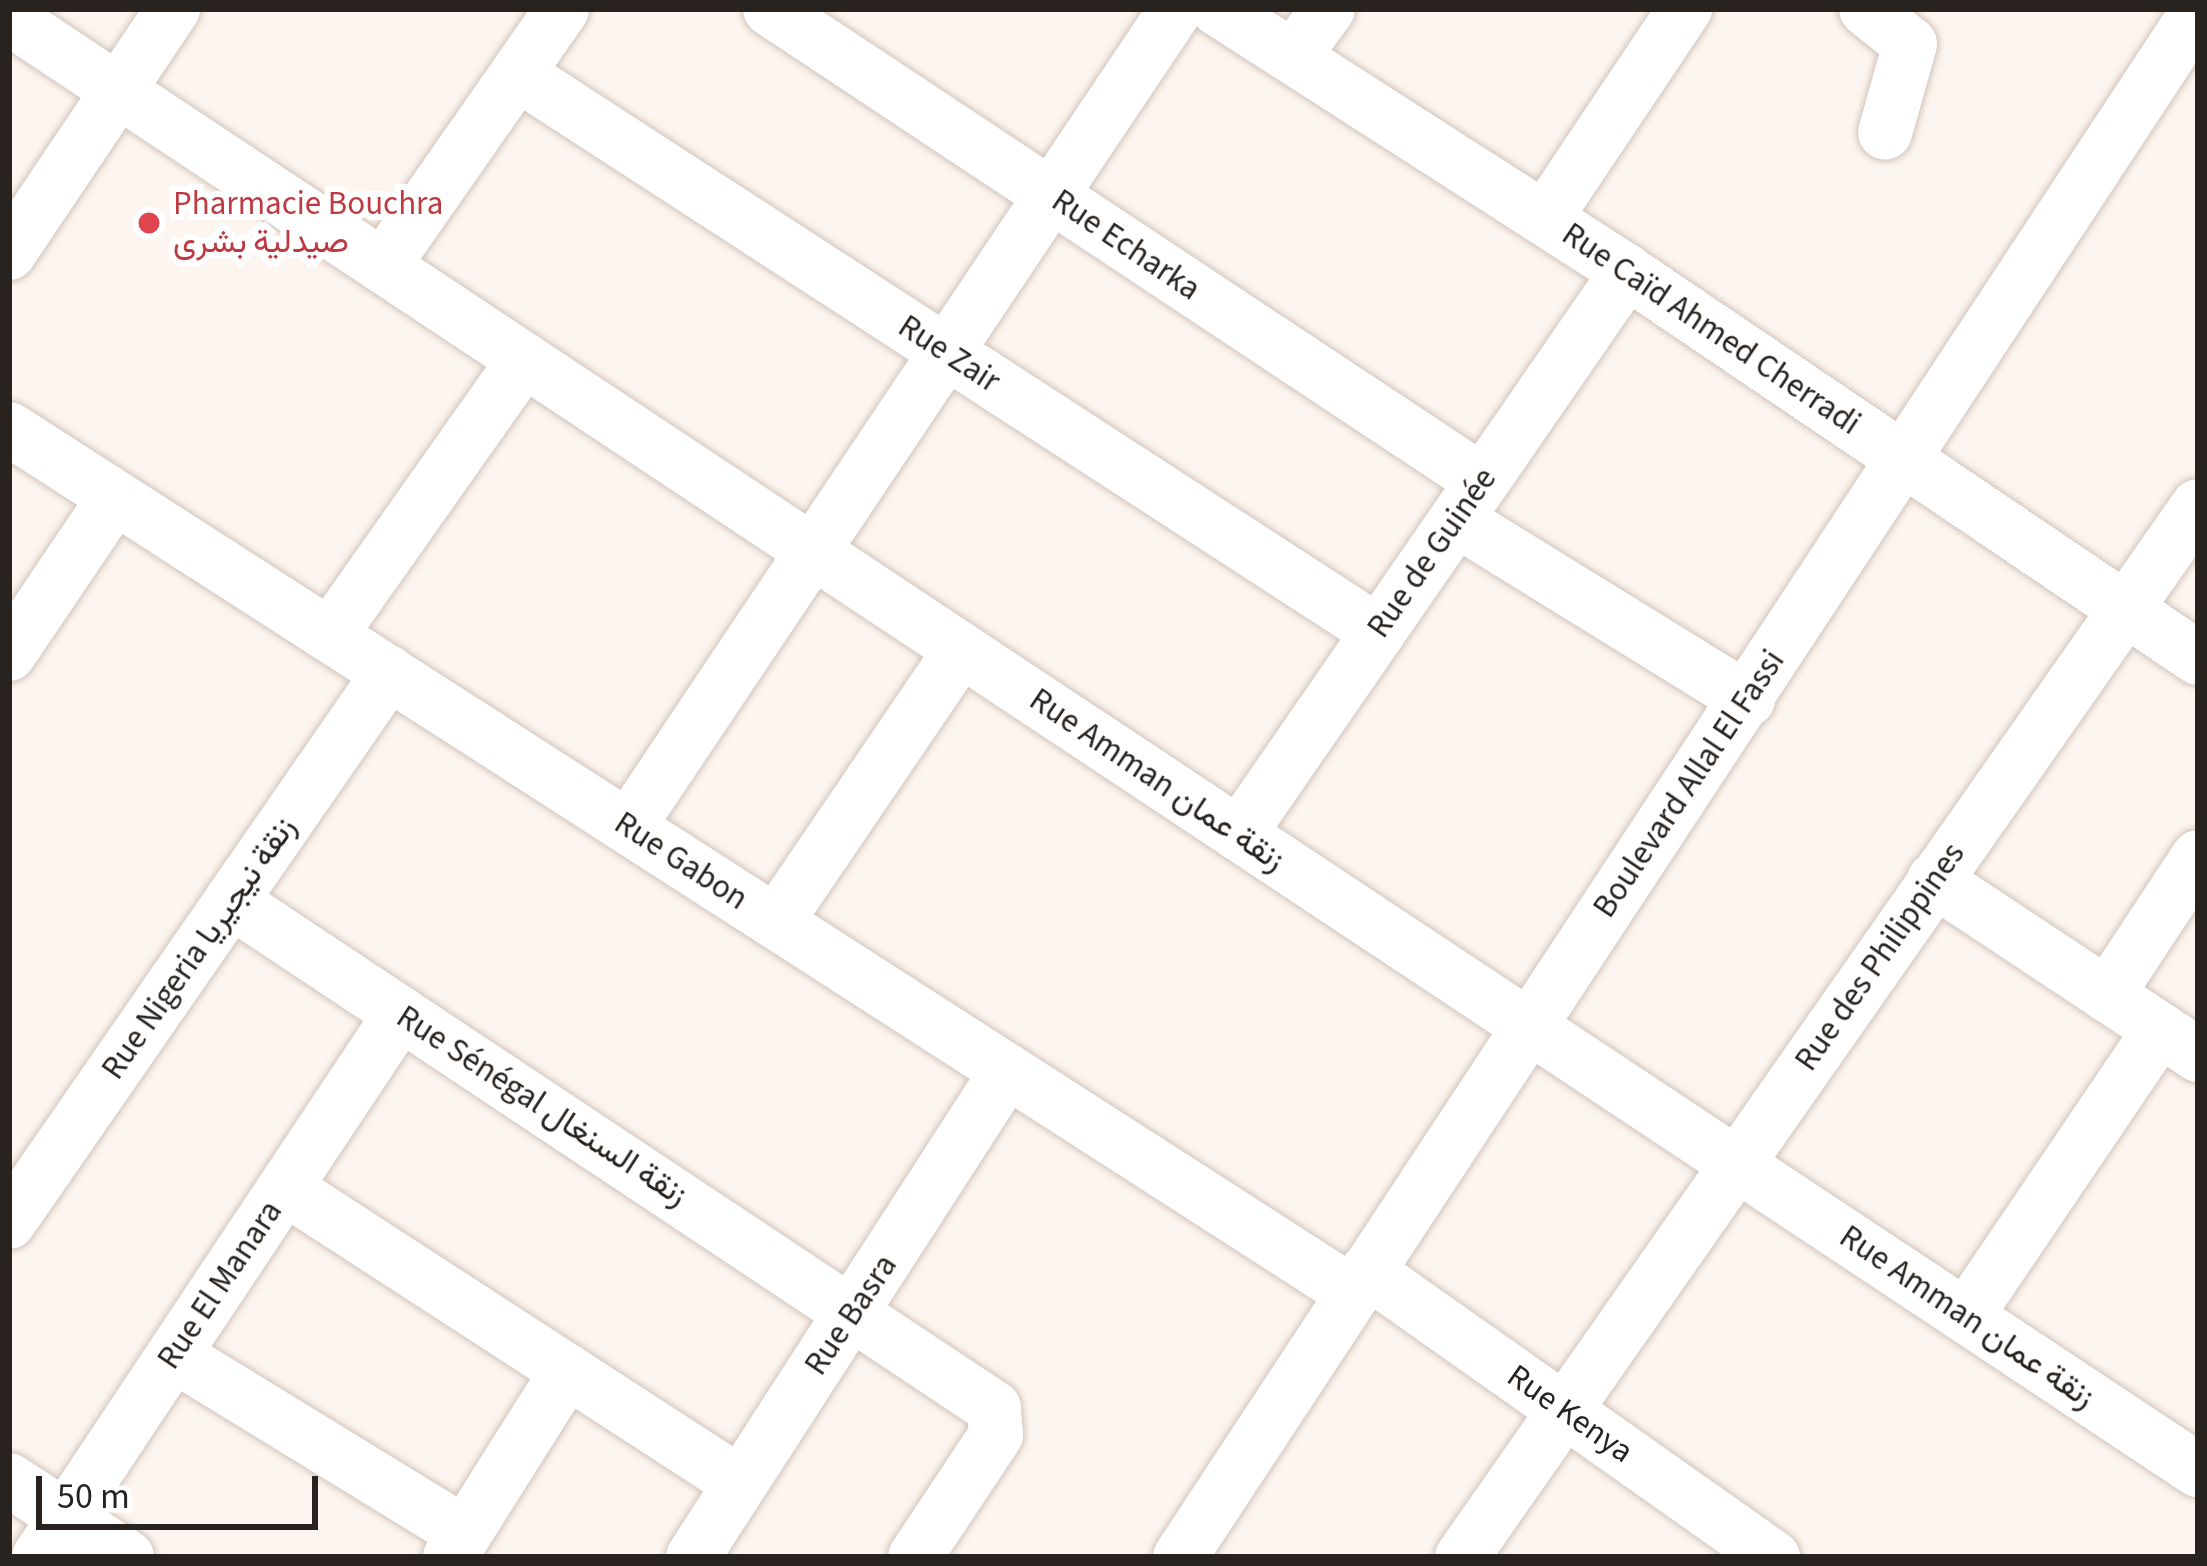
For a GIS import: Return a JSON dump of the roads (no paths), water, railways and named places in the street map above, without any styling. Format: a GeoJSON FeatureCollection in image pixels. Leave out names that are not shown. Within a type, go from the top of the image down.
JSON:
{"type":"FeatureCollection","features":[{"type":"Feature","properties":{"kind":"street"},"geometry":{"type":"LineString","coordinates":[[9,253],[173,9]]}},
{"type":"Feature","properties":{"kind":"street"},"geometry":{"type":"LineString","coordinates":[[382,266],[521,76],[562,9]]}},
{"type":"Feature","properties":{"kind":"street","name":"Rue Echarka"},"geometry":{"type":"LineString","coordinates":[[770,9],[1051,195],[1748,700]]}},
{"type":"Feature","properties":{"kind":"street"},"geometry":{"type":"LineString","coordinates":[[628,827],[1176,9]]}},
{"type":"Feature","properties":{"kind":"street","name":"Rue Caïd Ahmed Cherradi"},"geometry":{"type":"LineString","coordinates":[[1218,9],[1627,272],[2198,658]]}},
{"type":"Feature","properties":{"kind":"street"},"geometry":{"type":"LineString","coordinates":[[1294,56],[1328,9]]}},
{"type":"Feature","properties":{"kind":"street"},"geometry":{"type":"LineString","coordinates":[[1545,218],[1685,9]]}},
{"type":"Feature","properties":{"kind":"street"},"geometry":{"type":"LineString","coordinates":[[1866,9],[1910,44],[1885,133]]}},
{"type":"Feature","properties":{"kind":"street","name":"Boulevard Allal El Fassi"},"geometry":{"type":"LineString","coordinates":[[1180,1557],[1525,1024],[1748,700],[2198,11]]}},
{"type":"Feature","properties":{"kind":"street","name":"Rue Amman زنقة عمان"},"geometry":{"type":"LineString","coordinates":[[9,18],[2198,1470]]}},
{"type":"Feature","properties":{"kind":"street","name":"Rue Zair"},"geometry":{"type":"LineString","coordinates":[[521,76],[1378,632]]}},
{"type":"Feature","properties":{"kind":"street","name":"Rue de Guinée"},"geometry":{"type":"LineString","coordinates":[[1239,835],[1627,272]]}},
{"type":"Feature","properties":{"kind":"street"},"geometry":{"type":"LineString","coordinates":[[330,635],[524,360]]}},
{"type":"Feature","properties":{"kind":"street","name":"Rue Gabon"},"geometry":{"type":"LineString","coordinates":[[9,429],[1007,1071],[1360,1282]]}},
{"type":"Feature","properties":{"kind":"street"},"geometry":{"type":"LineString","coordinates":[[9,654],[115,497]]}},
{"type":"Feature","properties":{"kind":"street","name":"Rue des Philippines"},"geometry":{"type":"LineString","coordinates":[[1462,1557],[2198,506]]}},
{"type":"Feature","properties":{"kind":"street"},"geometry":{"type":"LineString","coordinates":[[776,922],[961,650]]}},
{"type":"Feature","properties":{"kind":"street","name":"Rue Nigeria زنقة نيجيريا"},"geometry":{"type":"LineString","coordinates":[[9,1222],[389,674]]}},
{"type":"Feature","properties":{"kind":"street"},"geometry":{"type":"LineString","coordinates":[[2107,995],[2198,857]]}},
{"type":"Feature","properties":{"kind":"street"},"geometry":{"type":"LineString","coordinates":[[1934,880],[2179,1042],[1966,1316]]}},
{"type":"Feature","properties":{"kind":"street","name":"Rue Sénégal زنقة السنغال"},"geometry":{"type":"LineString","coordinates":[[231,902],[854,1310],[994,1408],[996,1436],[915,1557]]}},
{"type":"Feature","properties":{"kind":"street","name":"Rue El Manara"},"geometry":{"type":"LineString","coordinates":[[52,1537],[401,1013]]}},
{"type":"Feature","properties":{"kind":"street","name":"Rue Basra"},"geometry":{"type":"LineString","coordinates":[[693,1557],[1007,1071]]}},
{"type":"Feature","properties":{"kind":"street"},"geometry":{"type":"LineString","coordinates":[[285,1188],[738,1481]]}},
{"type":"Feature","properties":{"kind":"street","name":"Rue Kenya"},"geometry":{"type":"LineString","coordinates":[[1360,1282],[1563,1408],[1772,1557]]}},
{"type":"Feature","properties":{"kind":"street"},"geometry":{"type":"LineString","coordinates":[[174,1355],[457,1545],[567,1371]]}},
{"type":"Feature","properties":{"kind":"street"},"geometry":{"type":"LineString","coordinates":[[9,1480],[52,1537],[127,1557]]}},
{"type":"Feature","properties":{"kind":"place","name":"Pharmacie Bouchra صيدلية بشرى"},"geometry":{"type":"Point","coordinates":[149,223]}}]}
